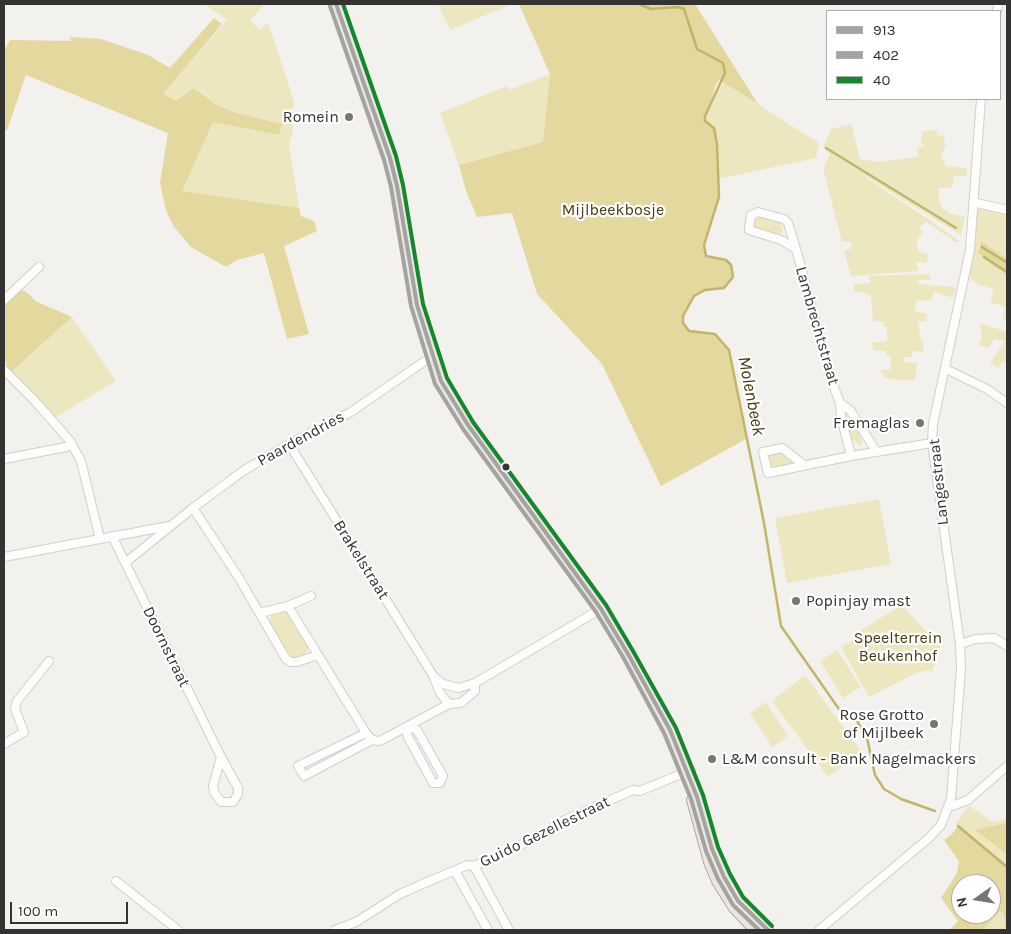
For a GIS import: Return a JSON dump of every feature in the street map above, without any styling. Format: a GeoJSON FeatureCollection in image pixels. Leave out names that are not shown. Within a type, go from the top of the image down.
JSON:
{"type":"FeatureCollection","features":[{"type":"Feature","properties":{"kind":"main road"},"geometry":{"type":"LineString","coordinates":[[336,4],[390,158],[397,186],[417,305],[441,381],[458,410],[603,608],[656,702],[689,771],[709,862],[717,881],[734,908],[755,930]]}},
{"type":"Feature","properties":{"kind":"main road"},"geometry":{"type":"LineString","coordinates":[[695,798],[712,849],[724,877],[738,901],[768,930]]}},
{"type":"Feature","properties":{"kind":"street","name":"Langestraat"},"geometry":{"type":"LineString","coordinates":[[819,930],[929,838],[941,825],[949,807],[952,791],[960,678],[960,644],[932,442],[933,424],[970,250],[980,100]]}},
{"type":"Feature","properties":{"kind":"street"},"geometry":{"type":"LineString","coordinates":[[973,202],[1007,210]]}},
{"type":"Feature","properties":{"kind":"street","name":"Lambrechtstraat"},"geometry":{"type":"LineString","coordinates":[[796,249],[781,240],[749,230],[751,215],[758,212],[784,219],[788,223],[796,249],[834,387],[840,403],[841,417],[851,456]]}},
{"type":"Feature","properties":{"kind":"street"},"geometry":{"type":"LineString","coordinates":[[4,300],[39,267]]}},
{"type":"Feature","properties":{"kind":"street","name":"Paardendries"},"geometry":{"type":"LineString","coordinates":[[125,563],[169,526],[243,472],[289,444],[351,412],[433,355]]}},
{"type":"Feature","properties":{"kind":"street"},"geometry":{"type":"LineString","coordinates":[[946,369],[988,389],[1007,403]]}},
{"type":"Feature","properties":{"kind":"street"},"geometry":{"type":"LineString","coordinates":[[4,370],[35,400],[70,441],[81,461],[100,539]]}},
{"type":"Feature","properties":{"kind":"street","name":"Lambrechtstraat"},"geometry":{"type":"LineString","coordinates":[[840,403],[850,410],[876,452]]}},
{"type":"Feature","properties":{"kind":"street"},"geometry":{"type":"LineString","coordinates":[[804,465],[782,448],[763,452],[768,473],[932,442]]}},
{"type":"Feature","properties":{"kind":"street","name":"Brakelstraat"},"geometry":{"type":"LineString","coordinates":[[289,444],[434,677],[440,693],[449,704]]}},
{"type":"Feature","properties":{"kind":"street"},"geometry":{"type":"LineString","coordinates":[[4,459],[66,447]]}},
{"type":"Feature","properties":{"kind":"street"},"geometry":{"type":"LineString","coordinates":[[193,508],[260,613],[286,659],[291,662],[318,655]]}},
{"type":"Feature","properties":{"kind":"street","name":"Paardendries"},"geometry":{"type":"LineString","coordinates":[[4,557],[169,526]]}},
{"type":"Feature","properties":{"kind":"street","name":"Doornstraat"},"geometry":{"type":"LineString","coordinates":[[112,536],[238,788],[238,794],[233,802],[225,804],[218,800],[213,786],[221,757]]}},
{"type":"Feature","properties":{"kind":"street"},"geometry":{"type":"LineString","coordinates":[[260,613],[288,606],[311,596]]}},
{"type":"Feature","properties":{"kind":"street"},"geometry":{"type":"LineString","coordinates":[[288,606],[372,740]]}},
{"type":"Feature","properties":{"kind":"street"},"geometry":{"type":"LineString","coordinates":[[434,677],[452,687],[466,687],[603,608]]}},
{"type":"Feature","properties":{"kind":"street"},"geometry":{"type":"LineString","coordinates":[[960,644],[976,639],[994,638],[1007,646]]}},
{"type":"Feature","properties":{"kind":"street"},"geometry":{"type":"LineString","coordinates":[[4,744],[24,732],[15,709],[17,701],[49,661]]}},
{"type":"Feature","properties":{"kind":"street"},"geometry":{"type":"LineString","coordinates":[[366,733],[298,766],[304,776],[372,740],[380,741],[449,704],[461,703],[475,691],[475,683]]}},
{"type":"Feature","properties":{"kind":"street"},"geometry":{"type":"LineString","coordinates":[[409,726],[416,730],[442,776],[440,783],[433,783],[407,735],[409,726]]}},
{"type":"Feature","properties":{"kind":"street"},"geometry":{"type":"LineString","coordinates":[[949,807],[968,800],[1007,766]]}},
{"type":"Feature","properties":{"kind":"street","name":"Guido Gezellestraat"},"geometry":{"type":"LineString","coordinates":[[335,930],[347,928],[400,894],[468,865],[474,866],[547,833],[556,824],[633,790],[640,791],[689,771]]}},
{"type":"Feature","properties":{"kind":"street"},"geometry":{"type":"LineString","coordinates":[[474,866],[509,930]]}},
{"type":"Feature","properties":{"kind":"street"},"geometry":{"type":"LineString","coordinates":[[455,871],[488,930]]}},
{"type":"Feature","properties":{"kind":"street"},"geometry":{"type":"LineString","coordinates":[[116,881],[178,930]]}},
{"type":"Feature","properties":{"kind":"green space"},"geometry":{"type":"Polygon","coordinates":[[[204,4],[264,4],[250,21],[260,30],[268,22],[295,105],[290,110],[293,130],[289,145],[299,208],[181,191],[213,122],[279,135],[282,124],[237,113],[217,105],[195,88],[176,101],[162,94],[227,20],[204,4]]]}},
{"type":"Feature","properties":{"kind":"green space"},"geometry":{"type":"Polygon","coordinates":[[[438,4],[512,4],[450,30],[438,4]]]}},
{"type":"Feature","properties":{"kind":"green space","name":"Mijlbeekbosje"},"geometry":{"type":"Polygon","coordinates":[[[519,4],[695,4],[758,104],[719,80],[716,84],[705,121],[714,128],[717,144],[719,197],[704,245],[706,256],[726,260],[731,265],[733,277],[724,288],[705,290],[694,296],[683,316],[683,323],[689,331],[715,334],[729,350],[746,439],[661,486],[602,364],[537,294],[512,213],[477,217],[466,191],[459,165],[543,142],[550,74],[519,4]]]}},
{"type":"Feature","properties":{"kind":"green space"},"geometry":{"type":"Polygon","coordinates":[[[214,18],[222,24],[163,94],[176,101],[194,88],[217,105],[237,113],[282,124],[279,135],[213,122],[182,191],[299,208],[301,216],[314,221],[317,231],[284,246],[309,334],[287,339],[264,253],[237,260],[226,267],[191,247],[174,227],[166,210],[160,183],[168,133],[26,75],[7,130],[4,130],[4,51],[10,40],[71,41],[70,37],[101,39],[148,55],[170,68],[214,18]]]}},
{"type":"Feature","properties":{"kind":"green space"},"geometry":{"type":"Polygon","coordinates":[[[550,74],[543,142],[459,165],[440,113],[507,86],[510,90],[550,74]]]}},
{"type":"Feature","properties":{"kind":"green space"},"geometry":{"type":"Polygon","coordinates":[[[724,83],[819,143],[816,158],[718,179],[717,144],[705,121],[705,116],[712,97],[724,83]]]}},
{"type":"Feature","properties":{"kind":"green space"},"geometry":{"type":"Polygon","coordinates":[[[851,124],[860,159],[876,162],[918,157],[917,147],[925,147],[921,143],[923,131],[936,130],[938,136],[943,135],[946,147],[941,155],[946,166],[966,168],[967,176],[954,176],[952,188],[939,188],[939,200],[942,208],[952,214],[965,217],[961,235],[855,170],[960,241],[956,242],[926,222],[919,227],[923,232],[917,239],[918,251],[928,254],[927,263],[915,262],[919,271],[851,276],[844,250],[851,249],[851,242],[842,242],[824,172],[824,167],[830,154],[823,147],[831,129],[851,124]]]}},
{"type":"Feature","properties":{"kind":"green space"},"geometry":{"type":"Polygon","coordinates":[[[973,202],[1007,210],[1007,319],[1003,318],[1005,307],[990,302],[994,289],[977,284],[970,278],[973,202]]]}},
{"type":"Feature","properties":{"kind":"green space"},"geometry":{"type":"Polygon","coordinates":[[[762,216],[781,222],[783,232],[779,235],[756,230],[752,221],[762,216]]]}},
{"type":"Feature","properties":{"kind":"green space"},"geometry":{"type":"Polygon","coordinates":[[[981,241],[1007,259],[1007,275],[979,253],[981,241]]]}},
{"type":"Feature","properties":{"kind":"green space"},"geometry":{"type":"Polygon","coordinates":[[[929,274],[930,280],[919,280],[918,284],[956,287],[953,298],[934,292],[932,300],[917,301],[914,311],[928,314],[926,321],[918,322],[921,341],[924,342],[923,352],[912,351],[912,357],[904,357],[904,362],[917,363],[915,379],[906,381],[885,378],[881,370],[890,370],[891,356],[886,356],[886,351],[874,350],[871,343],[887,341],[887,327],[884,327],[883,322],[873,321],[871,297],[863,292],[855,293],[853,284],[870,283],[869,276],[929,274]]]}},
{"type":"Feature","properties":{"kind":"green space"},"geometry":{"type":"Polygon","coordinates":[[[17,290],[25,291],[37,302],[72,317],[10,373],[4,358],[4,294],[17,290]]]}},
{"type":"Feature","properties":{"kind":"green space"},"geometry":{"type":"Polygon","coordinates":[[[72,317],[116,381],[56,417],[10,373],[72,317]]]}},
{"type":"Feature","properties":{"kind":"green space"},"geometry":{"type":"Polygon","coordinates":[[[980,323],[1007,332],[1007,364],[1003,361],[998,368],[990,363],[1005,341],[994,339],[989,348],[979,345],[982,336],[980,323]]]}},
{"type":"Feature","properties":{"kind":"green space"},"geometry":{"type":"Polygon","coordinates":[[[847,414],[860,433],[862,447],[851,439],[845,418],[847,414]]]}},
{"type":"Feature","properties":{"kind":"green space"},"geometry":{"type":"Polygon","coordinates":[[[781,451],[798,465],[775,468],[769,465],[770,455],[781,451]]]}},
{"type":"Feature","properties":{"kind":"green space"},"geometry":{"type":"Polygon","coordinates":[[[879,499],[891,564],[787,583],[775,518],[879,499]]]}},
{"type":"Feature","properties":{"kind":"green space","name":"Speelterrein Beukenhof"},"geometry":{"type":"Polygon","coordinates":[[[901,605],[929,634],[943,637],[932,672],[928,670],[916,673],[869,697],[841,647],[856,638],[864,650],[856,634],[901,605]]]}},
{"type":"Feature","properties":{"kind":"green space"},"geometry":{"type":"Polygon","coordinates":[[[282,611],[288,613],[309,647],[305,655],[296,658],[291,657],[269,623],[271,616],[282,611]]]}},
{"type":"Feature","properties":{"kind":"green space"},"geometry":{"type":"Polygon","coordinates":[[[837,650],[861,687],[843,698],[820,661],[837,650]]]}},
{"type":"Feature","properties":{"kind":"green space"},"geometry":{"type":"Polygon","coordinates":[[[805,675],[861,751],[828,777],[772,701],[805,675]]]}},
{"type":"Feature","properties":{"kind":"green space"},"geometry":{"type":"Polygon","coordinates":[[[766,702],[788,737],[772,747],[750,713],[766,702]]]}},
{"type":"Feature","properties":{"kind":"green space"},"geometry":{"type":"Polygon","coordinates":[[[969,806],[993,822],[1007,819],[1007,867],[955,824],[969,806]]]}},
{"type":"Feature","properties":{"kind":"green space"},"geometry":{"type":"Polygon","coordinates":[[[1007,823],[1007,854],[975,830],[1007,823]]]}},
{"type":"Feature","properties":{"kind":"green space"},"geometry":{"type":"Polygon","coordinates":[[[958,826],[1007,867],[1007,930],[1004,915],[1001,912],[1001,874],[956,874],[959,861],[944,840],[958,826]]]}},
{"type":"Feature","properties":{"kind":"green space"},"geometry":{"type":"Polygon","coordinates":[[[951,882],[951,912],[941,898],[951,882]]]}},
{"type":"Feature","properties":{"kind":"green space"},"geometry":{"type":"Polygon","coordinates":[[[1001,912],[1004,915],[1006,930],[983,930],[988,924],[1001,924],[1001,912]]]}},
{"type":"Feature","properties":{"kind":"green space"},"geometry":{"type":"Polygon","coordinates":[[[955,924],[988,924],[983,930],[950,930],[955,924]]]}},
{"type":"Feature","properties":{"kind":"waterway","name":"Molenbeek"},"geometry":{"type":"LineString","coordinates":[[639,4],[651,9],[678,7],[684,9],[697,49],[723,63],[725,73],[705,116],[705,121],[714,128],[717,144],[719,197],[704,245],[706,256],[726,260],[731,265],[733,277],[724,288],[705,290],[694,296],[683,316],[683,323],[689,331],[715,334],[729,350],[764,523],[781,626],[841,712],[857,721],[867,738],[875,775],[884,789],[901,799],[935,811]]}},
{"type":"Feature","properties":{"kind":"waterway"},"geometry":{"type":"LineString","coordinates":[[826,148],[956,228]]}},
{"type":"Feature","properties":{"kind":"waterway"},"geometry":{"type":"LineString","coordinates":[[982,247],[1006,262]]}},
{"type":"Feature","properties":{"kind":"waterway"},"geometry":{"type":"LineString","coordinates":[[984,257],[1007,272]]}},
{"type":"Feature","properties":{"kind":"waterway","name":"Molenbeek"},"geometry":{"type":"LineString","coordinates":[[958,826],[1007,867]]}},
{"type":"Feature","properties":{"kind":"transit line","name":"913"},"geometry":{"type":"LineString","coordinates":[[336,4],[390,158],[397,186],[417,305],[441,381],[468,425],[601,609],[628,654],[670,730],[697,797],[712,849],[724,877],[738,901],[768,930]]}},
{"type":"Feature","properties":{"kind":"transit line","name":"40"},"geometry":{"type":"LineString","coordinates":[[343,4],[396,156],[403,185],[423,304],[447,378],[473,422],[606,605],[676,728],[703,795],[718,847],[730,874],[743,897],[772,926]]}},
{"type":"Feature","properties":{"kind":"transit line","name":"402"},"geometry":{"type":"LineString","coordinates":[[330,6],[384,160],[391,187],[411,306],[435,384],[463,429],[596,612],[623,657],[664,733],[691,799],[706,851],[718,879],[733,905],[759,930]]}},
{"type":"Feature","properties":{"kind":"place","name":"Romein"},"geometry":{"type":"Point","coordinates":[349,117]}},
{"type":"Feature","properties":{"kind":"place","name":"Fremaglas"},"geometry":{"type":"Point","coordinates":[920,423]}},
{"type":"Feature","properties":{"kind":"place","name":"Popinjay mast"},"geometry":{"type":"Point","coordinates":[796,601]}},
{"type":"Feature","properties":{"kind":"place","name":"Rose Grotto of Mijlbeek"},"geometry":{"type":"Point","coordinates":[934,724]}},
{"type":"Feature","properties":{"kind":"place","name":"L&M consult - Bank Nagelmackers"},"geometry":{"type":"Point","coordinates":[712,759]}}]}
